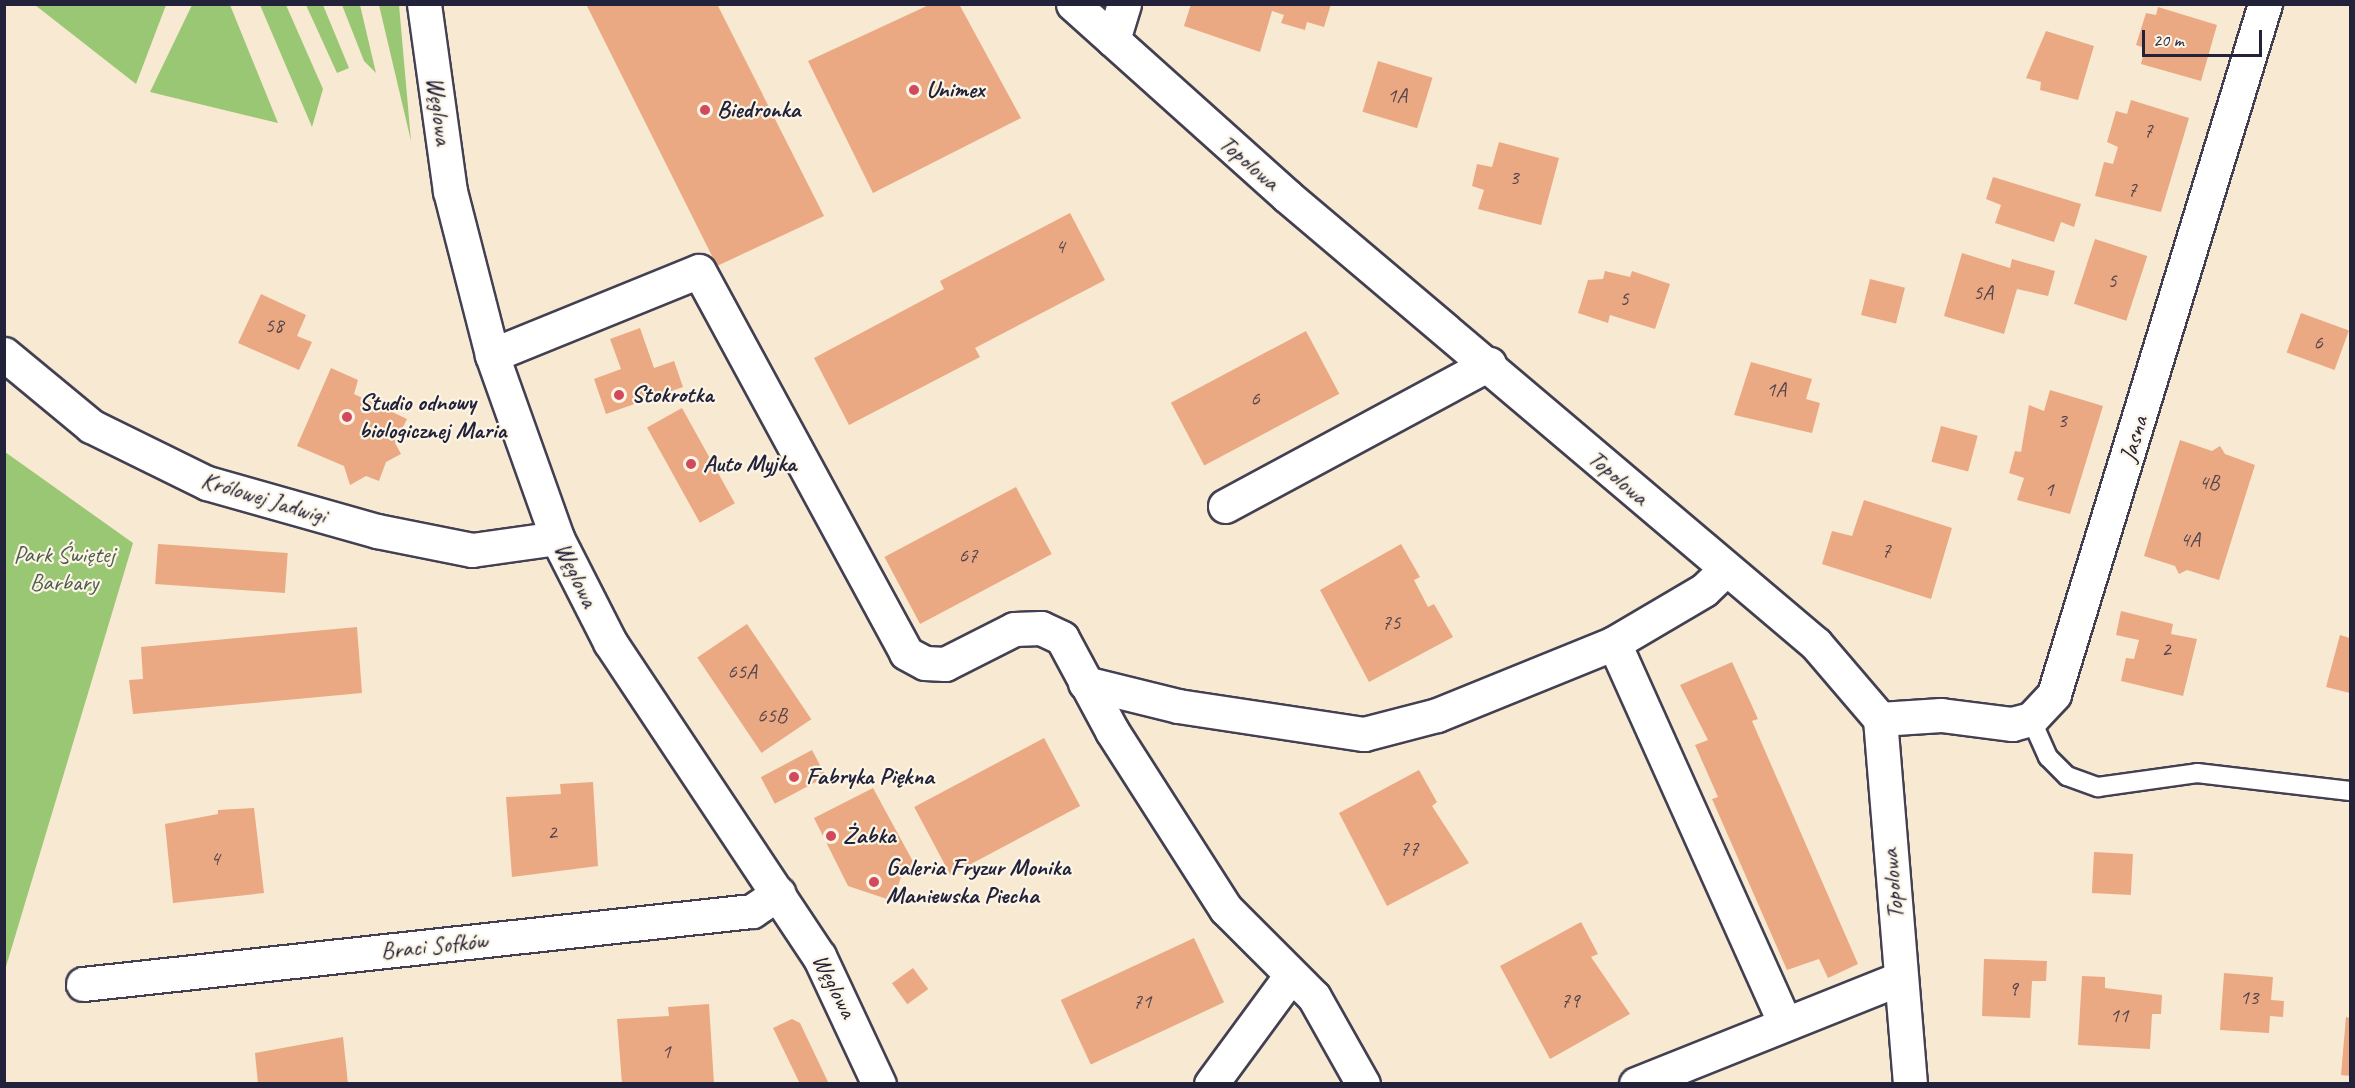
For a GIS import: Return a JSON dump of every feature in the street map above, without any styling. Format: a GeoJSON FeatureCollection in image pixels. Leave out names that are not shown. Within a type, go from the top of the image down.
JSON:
{"type":"FeatureCollection","features":[{"type":"Feature","properties":{"kind":"street","name":"Węglowa"},"geometry":{"type":"LineString","coordinates":[[424,4],[450,191],[492,355],[557,538],[610,642],[819,956],[879,1083]]}},
{"type":"Feature","properties":{"kind":"street","name":"Topolowa"},"geometry":{"type":"LineString","coordinates":[[1073,4],[1287,196],[1489,364],[1724,571],[1816,644],[1880,720],[1910,1083]]}},
{"type":"Feature","properties":{"kind":"street"},"geometry":{"type":"LineString","coordinates":[[1113,40],[1124,4]]}},
{"type":"Feature","properties":{"kind":"street","name":"Jasna"},"geometry":{"type":"LineString","coordinates":[[2031,719],[2054,694],[2265,4]]}},
{"type":"Feature","properties":{"kind":"street"},"geometry":{"type":"LineString","coordinates":[[492,355],[699,271],[906,653],[925,663],[945,664],[1014,628],[1041,628],[1062,638],[1085,682],[1226,909],[1314,997],[1364,1083]]}},
{"type":"Feature","properties":{"kind":"street","name":"Królowej Jadwigi"},"geometry":{"type":"LineString","coordinates":[[4,354],[91,426],[207,483],[377,531],[472,550],[557,538]]}},
{"type":"Feature","properties":{"kind":"street"},"geometry":{"type":"LineString","coordinates":[[1225,506],[1489,364]]}},
{"type":"Feature","properties":{"kind":"street"},"geometry":{"type":"LineString","coordinates":[[1085,682],[1178,706],[1364,734],[1437,715],[1614,643],[1704,590],[1724,571]]}},
{"type":"Feature","properties":{"kind":"street"},"geometry":{"type":"LineString","coordinates":[[1614,643],[1785,1023]]}},
{"type":"Feature","properties":{"kind":"street"},"geometry":{"type":"LineString","coordinates":[[1880,720],[1941,715],[2012,724],[2031,719]]}},
{"type":"Feature","properties":{"kind":"street","name":"Braci Sofków"},"geometry":{"type":"LineString","coordinates":[[83,984],[752,911],[779,893]]}},
{"type":"Feature","properties":{"kind":"street"},"geometry":{"type":"LineString","coordinates":[[1211,1083],[1291,975]]}},
{"type":"Feature","properties":{"kind":"street"},"geometry":{"type":"LineString","coordinates":[[1636,1083],[1901,978]]}},
{"type":"Feature","properties":{"kind":"lane"},"geometry":{"type":"LineString","coordinates":[[2031,719],[2048,757],[2067,776],[2098,787],[2197,773],[2350,791]]}},
{"type":"Feature","properties":{"kind":"green space"},"geometry":{"type":"Polygon","coordinates":[[[166,4],[136,84],[35,5],[166,4]]]}},
{"type":"Feature","properties":{"kind":"green space"},"geometry":{"type":"Polygon","coordinates":[[[192,5],[230,5],[278,123],[150,92],[192,5]]]}},
{"type":"Feature","properties":{"kind":"green space"},"geometry":{"type":"Polygon","coordinates":[[[260,5],[286,5],[323,89],[312,127],[260,5]]]}},
{"type":"Feature","properties":{"kind":"green space"},"geometry":{"type":"Polygon","coordinates":[[[306,5],[323,5],[349,68],[337,73],[306,5]]]}},
{"type":"Feature","properties":{"kind":"green space"},"geometry":{"type":"Polygon","coordinates":[[[342,5],[360,5],[376,73],[364,61],[342,5]]]}},
{"type":"Feature","properties":{"kind":"green space"},"geometry":{"type":"Polygon","coordinates":[[[379,5],[399,5],[411,141],[379,5]]]}},
{"type":"Feature","properties":{"kind":"green space","name":"Park Świętej Barbary"},"geometry":{"type":"Polygon","coordinates":[[[5,452],[133,543],[5,970],[5,452]]]}},
{"type":"Feature","properties":{"kind":"building","name":"Biedronka"},"geometry":{"type":"Polygon","coordinates":[[[586,4],[717,4],[824,216],[717,266],[586,4]]]}},
{"type":"Feature","properties":{"kind":"building","name":"Unimex"},"geometry":{"type":"Polygon","coordinates":[[[931,4],[959,4],[1021,118],[873,193],[808,61],[931,4]]]}},
{"type":"Feature","properties":{"kind":"building"},"geometry":{"type":"Polygon","coordinates":[[[1191,4],[1331,4],[1324,27],[1307,22],[1305,30],[1281,23],[1284,15],[1272,11],[1260,52],[1184,26],[1191,4]]]}},
{"type":"Feature","properties":{"kind":"building"},"geometry":{"type":"Polygon","coordinates":[[[2158,7],[2217,25],[2201,81],[2141,64],[2145,48],[2136,45],[2146,13],[2156,15],[2158,7]]]}},
{"type":"Feature","properties":{"kind":"building"},"geometry":{"type":"Polygon","coordinates":[[[2046,31],[2094,46],[2078,100],[2040,90],[2041,82],[2026,78],[2046,31]]]}},
{"type":"Feature","properties":{"kind":"building"},"geometry":{"type":"Polygon","coordinates":[[[1378,61],[1433,78],[1417,128],[1363,112],[1378,61]]]}},
{"type":"Feature","properties":{"kind":"building"},"geometry":{"type":"Polygon","coordinates":[[[2131,100],[2189,118],[2161,212],[2095,196],[2104,162],[2113,164],[2118,147],[2107,142],[2116,111],[2127,114],[2131,100]]]}},
{"type":"Feature","properties":{"kind":"building"},"geometry":{"type":"Polygon","coordinates":[[[1499,142],[1559,158],[1541,225],[1478,209],[1484,190],[1472,186],[1477,164],[1492,167],[1499,142]]]}},
{"type":"Feature","properties":{"kind":"building"},"geometry":{"type":"Polygon","coordinates":[[[1993,177],[2081,204],[2074,227],[2061,222],[2054,242],[1995,223],[2001,205],[1986,199],[1993,177]]]}},
{"type":"Feature","properties":{"kind":"building"},"geometry":{"type":"Polygon","coordinates":[[[1070,213],[1105,280],[975,348],[980,357],[849,425],[814,358],[944,289],[940,281],[1070,213]]]}},
{"type":"Feature","properties":{"kind":"building"},"geometry":{"type":"Polygon","coordinates":[[[2095,239],[2147,256],[2126,321],[2074,304],[2095,239]]]}},
{"type":"Feature","properties":{"kind":"building"},"geometry":{"type":"Polygon","coordinates":[[[1962,253],[2010,268],[2012,259],[2055,271],[2048,296],[2017,289],[2004,334],[1944,316],[1962,253]]]}},
{"type":"Feature","properties":{"kind":"building"},"geometry":{"type":"Polygon","coordinates":[[[1605,271],[1630,277],[1632,271],[1670,284],[1655,329],[1610,315],[1608,323],[1578,313],[1588,280],[1603,279],[1605,271]]]}},
{"type":"Feature","properties":{"kind":"building"},"geometry":{"type":"Polygon","coordinates":[[[1870,279],[1905,288],[1896,324],[1861,315],[1870,279]]]}},
{"type":"Feature","properties":{"kind":"building"},"geometry":{"type":"Polygon","coordinates":[[[261,294],[306,315],[297,336],[312,342],[299,370],[238,343],[261,294]]]}},
{"type":"Feature","properties":{"kind":"building"},"geometry":{"type":"Polygon","coordinates":[[[2301,313],[2349,330],[2335,370],[2287,352],[2301,313]]]}},
{"type":"Feature","properties":{"kind":"building"},"geometry":{"type":"Polygon","coordinates":[[[640,328],[654,368],[674,361],[683,387],[606,414],[594,379],[621,369],[610,339],[640,328]]]}},
{"type":"Feature","properties":{"kind":"building"},"geometry":{"type":"Polygon","coordinates":[[[1306,331],[1339,394],[1204,466],[1171,403],[1306,331]]]}},
{"type":"Feature","properties":{"kind":"building"},"geometry":{"type":"Polygon","coordinates":[[[1751,362],[1812,379],[1806,399],[1820,403],[1812,433],[1734,415],[1751,362]]]}},
{"type":"Feature","properties":{"kind":"building"},"geometry":{"type":"Polygon","coordinates":[[[331,368],[358,380],[354,394],[407,419],[395,443],[401,454],[386,462],[379,481],[366,476],[350,485],[344,466],[297,446],[331,368]]]}},
{"type":"Feature","properties":{"kind":"building"},"geometry":{"type":"Polygon","coordinates":[[[2050,390],[2103,406],[2070,514],[2017,500],[2024,478],[2009,473],[2015,451],[2021,452],[2029,405],[2044,411],[2050,390]]]}},
{"type":"Feature","properties":{"kind":"building","name":"Auto Myjka"},"geometry":{"type":"Polygon","coordinates":[[[682,408],[735,503],[700,523],[647,427],[682,408]]]}},
{"type":"Feature","properties":{"kind":"building"},"geometry":{"type":"Polygon","coordinates":[[[1941,426],[1978,436],[1968,472],[1931,462],[1941,426]]]}},
{"type":"Feature","properties":{"kind":"building"},"geometry":{"type":"Polygon","coordinates":[[[2180,440],[2212,451],[2220,446],[2225,454],[2255,465],[2219,580],[2187,570],[2179,574],[2175,566],[2144,556],[2180,440]]]}},
{"type":"Feature","properties":{"kind":"building"},"geometry":{"type":"Polygon","coordinates":[[[1016,487],[1052,554],[920,624],[884,557],[1016,487]]]}},
{"type":"Feature","properties":{"kind":"building"},"geometry":{"type":"Polygon","coordinates":[[[1864,500],[1952,528],[1931,599],[1822,564],[1832,531],[1852,536],[1864,500]]]}},
{"type":"Feature","properties":{"kind":"building"},"geometry":{"type":"Polygon","coordinates":[[[158,544],[288,553],[285,593],[155,584],[158,544]]]}},
{"type":"Feature","properties":{"kind":"building"},"geometry":{"type":"Polygon","coordinates":[[[1401,544],[1420,577],[1414,580],[1428,607],[1434,604],[1453,637],[1369,682],[1320,590],[1401,544]]]}},
{"type":"Feature","properties":{"kind":"building"},"geometry":{"type":"Polygon","coordinates":[[[2121,611],[2173,624],[2171,634],[2197,639],[2183,696],[2121,681],[2126,658],[2134,659],[2139,640],[2116,635],[2121,611]]]}},
{"type":"Feature","properties":{"kind":"building"},"geometry":{"type":"Polygon","coordinates":[[[747,624],[811,719],[762,753],[697,658],[747,624]]]}},
{"type":"Feature","properties":{"kind":"building"},"geometry":{"type":"Polygon","coordinates":[[[357,627],[362,693],[133,714],[129,680],[143,679],[141,647],[357,627]]]}},
{"type":"Feature","properties":{"kind":"building"},"geometry":{"type":"Polygon","coordinates":[[[2340,635],[2350,638],[2350,693],[2326,687],[2340,635]]]}},
{"type":"Feature","properties":{"kind":"building"},"geometry":{"type":"Polygon","coordinates":[[[1732,662],[1758,719],[1752,721],[1858,964],[1828,978],[1819,959],[1787,970],[1712,799],[1718,797],[1695,745],[1708,740],[1680,685],[1732,662]]]}},
{"type":"Feature","properties":{"kind":"building"},"geometry":{"type":"Polygon","coordinates":[[[1044,738],[1080,806],[950,875],[914,807],[1044,738]]]}},
{"type":"Feature","properties":{"kind":"building","name":"Fabryka Piękna"},"geometry":{"type":"Polygon","coordinates":[[[812,750],[826,776],[775,804],[761,777],[812,750]]]}},
{"type":"Feature","properties":{"kind":"building"},"geometry":{"type":"Polygon","coordinates":[[[1419,770],[1437,802],[1432,806],[1469,863],[1387,906],[1339,813],[1419,770]]]}},
{"type":"Feature","properties":{"kind":"building"},"geometry":{"type":"Polygon","coordinates":[[[593,782],[598,866],[512,877],[506,797],[561,794],[560,784],[593,782]]]}},
{"type":"Feature","properties":{"kind":"building"},"geometry":{"type":"Polygon","coordinates":[[[873,788],[916,867],[902,874],[893,901],[848,886],[814,818],[873,788]]]}},
{"type":"Feature","properties":{"kind":"building"},"geometry":{"type":"Polygon","coordinates":[[[254,808],[264,893],[173,903],[165,824],[218,814],[218,810],[254,808]]]}},
{"type":"Feature","properties":{"kind":"building"},"geometry":{"type":"Polygon","coordinates":[[[2094,852],[2133,854],[2131,895],[2092,893],[2094,852]]]}},
{"type":"Feature","properties":{"kind":"building"},"geometry":{"type":"Polygon","coordinates":[[[1581,922],[1598,954],[1591,957],[1630,1014],[1550,1059],[1500,966],[1581,922]]]}},
{"type":"Feature","properties":{"kind":"building"},"geometry":{"type":"Polygon","coordinates":[[[1194,938],[1224,1002],[1091,1064],[1061,1000],[1194,938]]]}},
{"type":"Feature","properties":{"kind":"building"},"geometry":{"type":"Polygon","coordinates":[[[1984,959],[2047,961],[2046,981],[2032,981],[2030,1018],[1982,1016],[1984,959]]]}},
{"type":"Feature","properties":{"kind":"building"},"geometry":{"type":"Polygon","coordinates":[[[913,968],[928,989],[907,1004],[892,983],[913,968]]]}},
{"type":"Feature","properties":{"kind":"building"},"geometry":{"type":"Polygon","coordinates":[[[2224,973],[2273,977],[2271,1000],[2284,1001],[2283,1017],[2270,1016],[2269,1033],[2220,1030],[2224,973]]]}},
{"type":"Feature","properties":{"kind":"building"},"geometry":{"type":"Polygon","coordinates":[[[2082,976],[2105,977],[2105,988],[2162,995],[2161,1014],[2152,1014],[2150,1049],[2078,1045],[2082,976]]]}},
{"type":"Feature","properties":{"kind":"building"},"geometry":{"type":"Polygon","coordinates":[[[709,1004],[714,1084],[622,1084],[617,1019],[669,1016],[668,1007],[709,1004]]]}},
{"type":"Feature","properties":{"kind":"building"},"geometry":{"type":"Polygon","coordinates":[[[2346,1017],[2350,1018],[2350,1076],[2341,1075],[2346,1017]]]}},
{"type":"Feature","properties":{"kind":"building"},"geometry":{"type":"Polygon","coordinates":[[[792,1019],[800,1023],[829,1084],[800,1084],[773,1028],[792,1019]]]}},
{"type":"Feature","properties":{"kind":"building"},"geometry":{"type":"Polygon","coordinates":[[[343,1037],[348,1084],[258,1084],[255,1053],[343,1037]]]}},
{"type":"Feature","properties":{"kind":"place","name":"Unimex"},"geometry":{"type":"Point","coordinates":[914,90]}},
{"type":"Feature","properties":{"kind":"place","name":"Biedronka"},"geometry":{"type":"Point","coordinates":[705,110]}},
{"type":"Feature","properties":{"kind":"place","name":"Stokrotka"},"geometry":{"type":"Point","coordinates":[619,395]}},
{"type":"Feature","properties":{"kind":"place","name":"Studio odnowy biologicznej Maria"},"geometry":{"type":"Point","coordinates":[347,417]}},
{"type":"Feature","properties":{"kind":"place","name":"Auto Myjka"},"geometry":{"type":"Point","coordinates":[691,464]}},
{"type":"Feature","properties":{"kind":"place","name":"Fabryka Piękna"},"geometry":{"type":"Point","coordinates":[794,777]}},
{"type":"Feature","properties":{"kind":"place","name":"Żabka"},"geometry":{"type":"Point","coordinates":[831,836]}},
{"type":"Feature","properties":{"kind":"place","name":"Galeria Fryzur Monika Maniewska Piecha"},"geometry":{"type":"Point","coordinates":[874,882]}}]}
